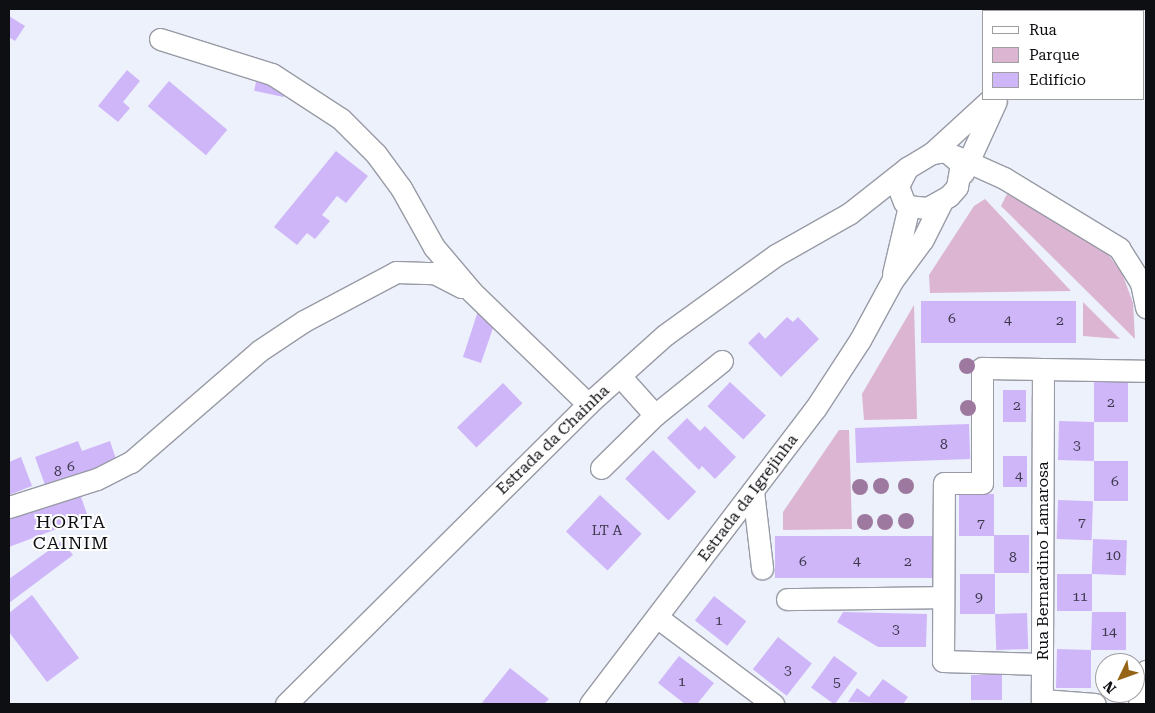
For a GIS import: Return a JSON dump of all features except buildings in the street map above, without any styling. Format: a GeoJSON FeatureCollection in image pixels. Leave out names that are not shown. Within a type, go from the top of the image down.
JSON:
{"type":"FeatureCollection","features":[{"type":"Feature","properties":{"kind":"street"},"geometry":{"type":"LineString","coordinates":[[160,39],[272,74],[341,120],[376,154],[401,188],[434,248],[472,292],[588,404]]}},
{"type":"Feature","properties":{"kind":"street"},"geometry":{"type":"LineString","coordinates":[[850,213],[907,168],[932,152],[990,100]]}},
{"type":"Feature","properties":{"kind":"street"},"geometry":{"type":"LineString","coordinates":[[892,281],[923,240],[996,100]]}},
{"type":"Feature","properties":{"kind":"street"},"geometry":{"type":"LineString","coordinates":[[932,152],[946,151],[961,166],[1004,178],[1119,248],[1141,283],[1146,307]]}},
{"type":"Feature","properties":{"kind":"street"},"geometry":{"type":"LineString","coordinates":[[892,281],[906,204],[898,186],[907,168]]}},
{"type":"Feature","properties":{"kind":"street"},"geometry":{"type":"LineString","coordinates":[[850,213],[881,203],[906,204],[927,208],[942,201]]}},
{"type":"Feature","properties":{"kind":"street","name":"Estrada da Chainha"},"geometry":{"type":"LineString","coordinates":[[286,704],[588,404],[620,376],[714,297],[776,255],[850,213]]}},
{"type":"Feature","properties":{"kind":"street"},"geometry":{"type":"LineString","coordinates":[[9,507],[97,479],[131,462],[259,351],[304,320],[396,272],[434,273],[472,292]]}},
{"type":"Feature","properties":{"kind":"street","name":"Estrada da Igrejinha"},"geometry":{"type":"LineString","coordinates":[[590,704],[658,618],[815,409],[860,340],[892,281]]}},
{"type":"Feature","properties":{"kind":"street"},"geometry":{"type":"LineString","coordinates":[[601,468],[655,415],[722,361]]}},
{"type":"Feature","properties":{"kind":"street"},"geometry":{"type":"LineString","coordinates":[[1042,664],[943,661],[944,483],[982,483],[982,368],[1146,371]]}},
{"type":"Feature","properties":{"kind":"street","name":"Rua Bernardino Lamarosa"},"geometry":{"type":"LineString","coordinates":[[1043,369],[1042,700],[1095,704]]}},
{"type":"Feature","properties":{"kind":"street"},"geometry":{"type":"LineString","coordinates":[[620,376],[655,415]]}},
{"type":"Feature","properties":{"kind":"street"},"geometry":{"type":"LineString","coordinates":[[753,491],[762,568]]}},
{"type":"Feature","properties":{"kind":"street"},"geometry":{"type":"LineString","coordinates":[[787,599],[943,597]]}},
{"type":"Feature","properties":{"kind":"street"},"geometry":{"type":"LineString","coordinates":[[658,618],[774,704]]}},
{"type":"Feature","properties":{"kind":"street"},"geometry":{"type":"LineString","coordinates":[[1139,704],[1146,671]]}},
{"type":"Feature","properties":{"kind":"green space"},"geometry":{"type":"Polygon","coordinates":[[[1007,194],[1079,233],[1107,253],[1122,273],[1133,303],[1135,339],[1001,206],[1007,194]]]}},
{"type":"Feature","properties":{"kind":"green space"},"geometry":{"type":"Polygon","coordinates":[[[985,199],[1071,291],[930,293],[929,275],[974,206],[985,199]]]}},
{"type":"Feature","properties":{"kind":"green space"},"geometry":{"type":"Polygon","coordinates":[[[1083,302],[1120,339],[1083,336],[1083,302]]]}},
{"type":"Feature","properties":{"kind":"green space"},"geometry":{"type":"Polygon","coordinates":[[[914,305],[917,419],[864,420],[862,394],[914,305]]]}},
{"type":"Feature","properties":{"kind":"green space"},"geometry":{"type":"Polygon","coordinates":[[[839,430],[849,430],[852,529],[783,530],[783,512],[839,430]]]}},
{"type":"Feature","properties":{"kind":"district","name":"HORTA CAINIM"},"geometry":{"type":"Point","coordinates":[71,533]}}]}
